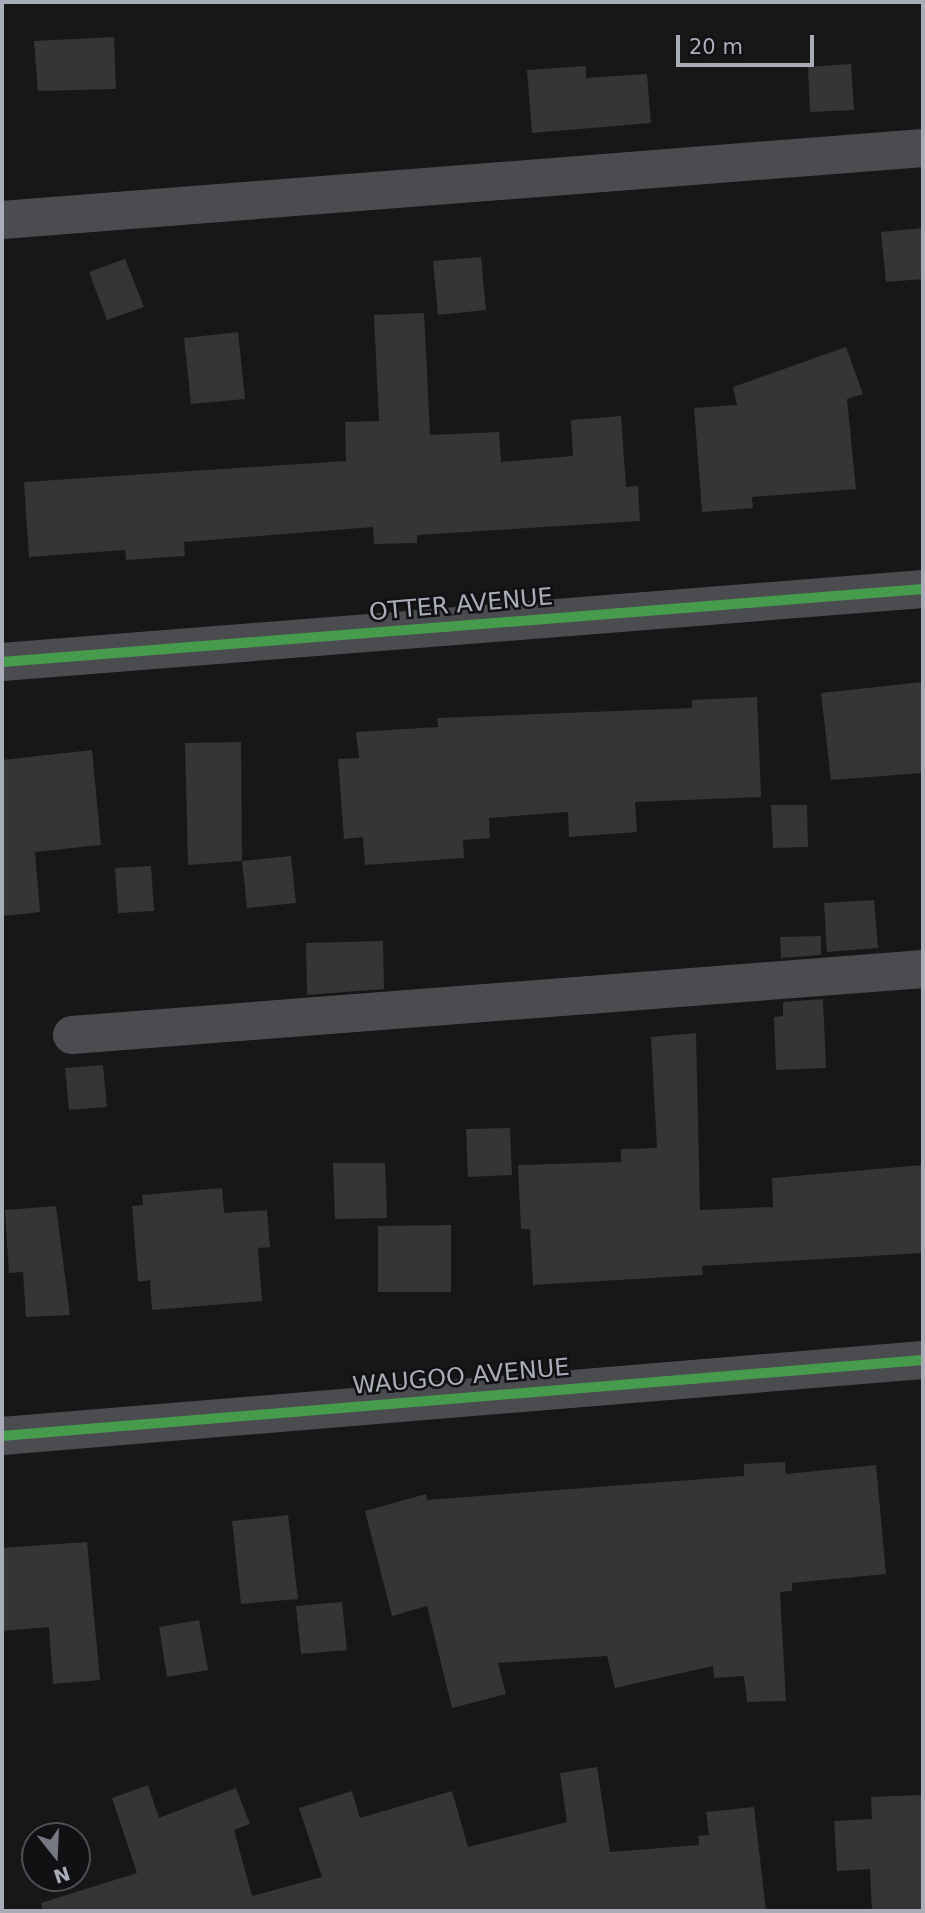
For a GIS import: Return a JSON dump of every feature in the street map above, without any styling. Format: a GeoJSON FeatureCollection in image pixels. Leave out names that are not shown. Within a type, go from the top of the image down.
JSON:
{"type":"FeatureCollection","features":[{"type":"Feature","properties":{"kind":"street"},"geometry":{"type":"LineString","coordinates":[[2,220],[923,148]]}},
{"type":"Feature","properties":{"kind":"street","name":"OTTER AVENUE"},"geometry":{"type":"LineString","coordinates":[[2,662],[923,589]]}},
{"type":"Feature","properties":{"kind":"street"},"geometry":{"type":"LineString","coordinates":[[72,1035],[923,969]]}},
{"type":"Feature","properties":{"kind":"street","name":"WAUGOO AVENUE"},"geometry":{"type":"LineString","coordinates":[[2,1436],[923,1360]]}},
{"type":"Feature","properties":{"kind":"building"},"geometry":{"type":"Polygon","coordinates":[[[114,37],[116,89],[38,91],[34,41],[114,37]]]}},
{"type":"Feature","properties":{"kind":"building"},"geometry":{"type":"Polygon","coordinates":[[[851,64],[854,110],[810,112],[808,67],[851,64]]]}},
{"type":"Feature","properties":{"kind":"building"},"geometry":{"type":"Polygon","coordinates":[[[586,66],[586,78],[647,74],[651,123],[532,133],[527,70],[586,66]]]}},
{"type":"Feature","properties":{"kind":"building"},"geometry":{"type":"Polygon","coordinates":[[[923,228],[923,279],[886,282],[881,232],[923,228]]]}},
{"type":"Feature","properties":{"kind":"building"},"geometry":{"type":"Polygon","coordinates":[[[481,257],[486,310],[438,315],[433,261],[481,257]]]}},
{"type":"Feature","properties":{"kind":"building"},"geometry":{"type":"Polygon","coordinates":[[[125,259],[144,307],[107,320],[89,272],[125,259]]]}},
{"type":"Feature","properties":{"kind":"building"},"geometry":{"type":"Polygon","coordinates":[[[424,313],[430,435],[499,432],[501,462],[573,456],[571,420],[621,416],[626,487],[638,486],[640,521],[417,535],[417,543],[374,544],[373,527],[184,542],[185,556],[126,560],[125,550],[29,557],[24,482],[346,461],[345,422],[379,421],[374,315],[424,313]]]}},
{"type":"Feature","properties":{"kind":"building"},"geometry":{"type":"Polygon","coordinates":[[[238,332],[245,399],[191,404],[184,338],[238,332]]]}},
{"type":"Feature","properties":{"kind":"building"},"geometry":{"type":"Polygon","coordinates":[[[846,347],[863,394],[847,399],[856,489],[752,497],[753,508],[702,512],[694,408],[737,405],[733,387],[846,347]]]}},
{"type":"Feature","properties":{"kind":"building"},"geometry":{"type":"Polygon","coordinates":[[[923,682],[923,773],[831,780],[821,693],[923,682]]]}},
{"type":"Feature","properties":{"kind":"building"},"geometry":{"type":"Polygon","coordinates":[[[757,697],[761,797],[635,802],[637,832],[569,837],[568,812],[489,818],[490,838],[463,840],[464,858],[365,865],[363,837],[344,839],[338,759],[359,758],[356,732],[438,727],[437,718],[692,708],[692,700],[757,697]]]}},
{"type":"Feature","properties":{"kind":"building"},"geometry":{"type":"Polygon","coordinates":[[[241,742],[242,861],[188,865],[185,743],[241,742]]]}},
{"type":"Feature","properties":{"kind":"building"},"geometry":{"type":"Polygon","coordinates":[[[92,750],[101,845],[35,852],[40,912],[2,916],[2,760],[92,750]]]}},
{"type":"Feature","properties":{"kind":"building"},"geometry":{"type":"Polygon","coordinates":[[[771,805],[807,805],[808,847],[773,848],[771,805]]]}},
{"type":"Feature","properties":{"kind":"building"},"geometry":{"type":"Polygon","coordinates":[[[291,856],[296,903],[247,908],[242,861],[291,856]]]}},
{"type":"Feature","properties":{"kind":"building"},"geometry":{"type":"Polygon","coordinates":[[[151,866],[154,911],[118,913],[115,868],[151,866]]]}},
{"type":"Feature","properties":{"kind":"building"},"geometry":{"type":"Polygon","coordinates":[[[874,900],[878,948],[827,952],[824,903],[874,900]]]}},
{"type":"Feature","properties":{"kind":"building"},"geometry":{"type":"Polygon","coordinates":[[[821,936],[821,955],[781,958],[780,937],[821,936]]]}},
{"type":"Feature","properties":{"kind":"building"},"geometry":{"type":"Polygon","coordinates":[[[383,941],[384,989],[307,995],[306,943],[383,941]]]}},
{"type":"Feature","properties":{"kind":"building"},"geometry":{"type":"Polygon","coordinates":[[[823,999],[826,1068],[776,1070],[774,1017],[783,1016],[783,1002],[823,999]]]}},
{"type":"Feature","properties":{"kind":"building"},"geometry":{"type":"Polygon","coordinates":[[[696,1033],[700,1210],[773,1207],[772,1178],[923,1165],[923,1253],[702,1266],[703,1275],[533,1285],[530,1229],[521,1229],[518,1165],[621,1162],[621,1149],[657,1148],[651,1037],[696,1033]]]}},
{"type":"Feature","properties":{"kind":"building"},"geometry":{"type":"Polygon","coordinates":[[[103,1065],[107,1107],[69,1110],[65,1068],[103,1065]]]}},
{"type":"Feature","properties":{"kind":"building"},"geometry":{"type":"Polygon","coordinates":[[[510,1128],[512,1175],[468,1177],[466,1129],[510,1128]]]}},
{"type":"Feature","properties":{"kind":"building"},"geometry":{"type":"Polygon","coordinates":[[[333,1163],[385,1163],[387,1218],[335,1219],[333,1163]]]}},
{"type":"Feature","properties":{"kind":"building"},"geometry":{"type":"Polygon","coordinates":[[[222,1188],[224,1213],[267,1210],[270,1247],[258,1248],[262,1301],[152,1310],[150,1280],[138,1282],[132,1206],[143,1205],[142,1195],[222,1188]]]}},
{"type":"Feature","properties":{"kind":"building"},"geometry":{"type":"Polygon","coordinates":[[[56,1206],[70,1315],[26,1317],[23,1272],[9,1273],[5,1210],[56,1206]]]}},
{"type":"Feature","properties":{"kind":"building"},"geometry":{"type":"Polygon","coordinates":[[[451,1225],[451,1292],[378,1292],[378,1226],[451,1225]]]}},
{"type":"Feature","properties":{"kind":"building"},"geometry":{"type":"Polygon","coordinates":[[[785,1462],[786,1474],[876,1465],[886,1574],[792,1583],[792,1591],[780,1592],[786,1701],[747,1702],[744,1676],[714,1678],[713,1666],[615,1688],[607,1656],[498,1663],[506,1694],[452,1708],[427,1606],[392,1616],[365,1511],[426,1494],[427,1500],[744,1476],[744,1464],[785,1462]]]}},
{"type":"Feature","properties":{"kind":"building"},"geometry":{"type":"Polygon","coordinates":[[[288,1515],[298,1599],[241,1604],[232,1521],[288,1515]]]}},
{"type":"Feature","properties":{"kind":"building"},"geometry":{"type":"Polygon","coordinates":[[[87,1542],[100,1680],[53,1684],[49,1627],[2,1631],[2,1548],[87,1542]]]}},
{"type":"Feature","properties":{"kind":"building"},"geometry":{"type":"Polygon","coordinates":[[[342,1602],[347,1650],[301,1654],[296,1606],[342,1602]]]}},
{"type":"Feature","properties":{"kind":"building"},"geometry":{"type":"Polygon","coordinates":[[[199,1620],[208,1670],[167,1677],[159,1627],[199,1620]]]}},
{"type":"Feature","properties":{"kind":"building"},"geometry":{"type":"Polygon","coordinates":[[[597,1767],[610,1852],[699,1845],[698,1836],[709,1835],[706,1812],[754,1807],[766,1911],[43,1911],[41,1903],[76,1892],[91,1892],[91,1887],[137,1873],[112,1798],[148,1785],[159,1818],[236,1788],[250,1824],[234,1830],[252,1896],[322,1877],[299,1808],[352,1791],[360,1818],[452,1791],[468,1847],[567,1822],[560,1773],[597,1767]]]}},
{"type":"Feature","properties":{"kind":"building"},"geometry":{"type":"Polygon","coordinates":[[[921,1795],[923,1911],[872,1911],[870,1869],[837,1871],[834,1821],[872,1819],[871,1797],[921,1795]]]}},
{"type":"Feature","properties":{"kind":"cycle path"},"geometry":{"type":"LineString","coordinates":[[2,662],[923,589]]}},
{"type":"Feature","properties":{"kind":"cycle path"},"geometry":{"type":"LineString","coordinates":[[2,1436],[923,1360]]}}]}
